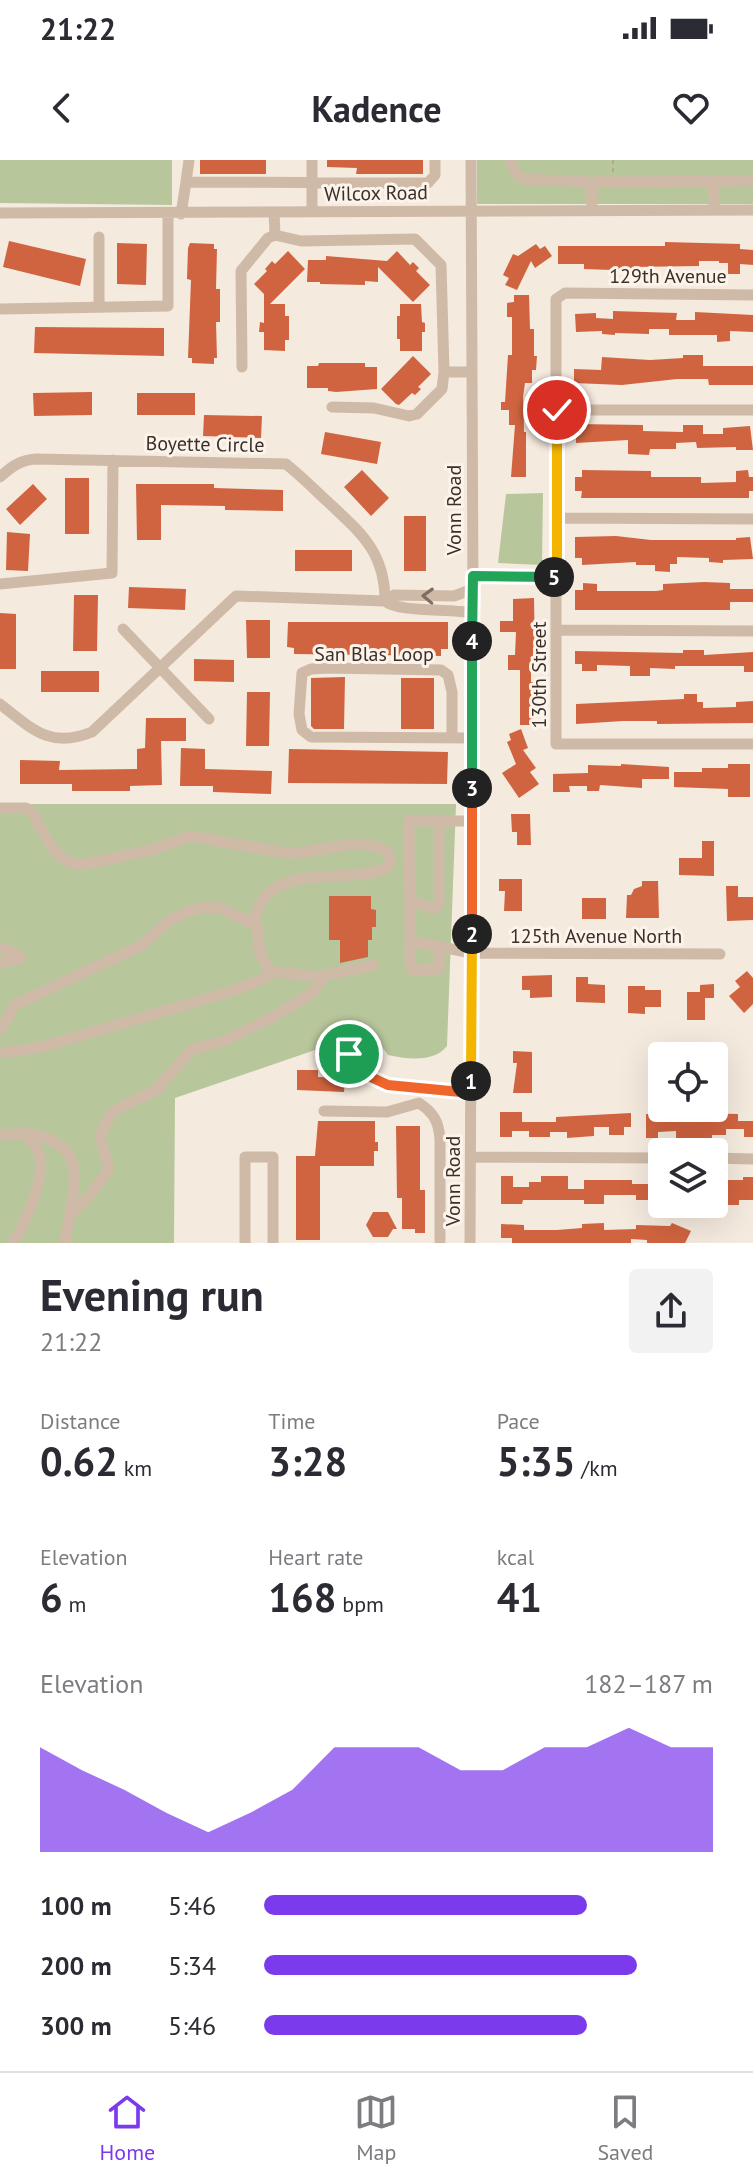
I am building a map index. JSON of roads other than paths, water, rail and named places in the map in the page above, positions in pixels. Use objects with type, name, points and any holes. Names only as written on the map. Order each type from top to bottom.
[{"type":"street","points":[[181,214],[189,160]]},
{"type":"street","points":[[312,160],[312,211]]},
{"type":"street","points":[[186,182],[428,183],[435,175],[435,160]]},
{"type":"street","name":"Vonn Road","points":[[470,1243],[471,160]]},
{"type":"street","points":[[510,160],[523,179],[591,182],[753,181]]},
{"type":"street","points":[[591,182],[592,209]]},
{"type":"street","points":[[714,182],[714,210]]},
{"type":"street","name":"Wilcox Road","points":[[0,213],[753,210]]},
{"type":"street","points":[[274,212],[275,235]]},
{"type":"street","points":[[0,309],[168,306],[168,214]]},
{"type":"street","points":[[242,367],[241,271],[268,238],[275,235],[301,241],[415,239],[441,265],[442,389],[417,414],[409,416],[374,408],[332,407]]},
{"type":"street","points":[[99,237],[99,307]]},
{"type":"street","name":"130th Street","points":[[583,294],[565,293],[556,299],[556,744],[753,744]]},
{"type":"street","name":"129th Avenue","points":[[583,294],[753,295]]},
{"type":"street","points":[[444,372],[472,372]]},
{"type":"street","points":[[557,410],[753,410]]},
{"type":"street","name":"Boyette Circle","points":[[1,474],[27,460],[286,464],[370,544],[380,562],[385,582],[385,601]]},
{"type":"street","points":[[0,584],[112,573],[113,460]]},
{"type":"street","points":[[557,518],[753,519]]},
{"type":"street","points":[[385,601],[394,595],[454,596],[473,583],[557,577]]},
{"type":"street","points":[[0,704],[39,734],[58,739],[76,739],[92,732],[236,596],[385,601],[396,607],[472,613]]},
{"type":"street","points":[[123,629],[209,719]]},
{"type":"street","points":[[557,630],[753,631]]},
{"type":"street","name":"San Blas Loop","points":[[452,737],[452,692],[448,675],[441,670],[311,669],[302,673],[299,714],[302,730],[311,737],[472,738]]},
{"type":"street","points":[[0,808],[26,808],[31,811],[52,849],[71,864],[80,865],[151,850],[190,836],[286,853],[302,854],[359,845],[380,847],[387,851],[390,858],[388,867],[377,873],[323,876],[281,885],[263,900],[252,922]]},
{"type":"street","points":[[440,947],[439,969],[413,970],[410,962],[409,821],[472,821]]},
{"type":"street","points":[[410,901],[435,909],[439,903],[439,821]]},
{"type":"street","points":[[0,1030],[15,1005],[142,945],[167,922],[188,911],[208,907],[221,908],[257,926],[260,954],[270,971],[325,976],[373,965]]},
{"type":"street","name":"125th Avenue North","points":[[410,941],[472,953],[720,954]]},
{"type":"street","points":[[0,948],[21,958],[0,963]]},
{"type":"street","points":[[0,1053],[42,1047],[229,992],[264,979],[270,971]]},
{"type":"street","points":[[72,1213],[109,1169],[100,1136],[112,1112],[156,1090],[192,1049],[224,1041],[273,1017],[312,993],[325,976]]},
{"type":"street","points":[[349,1054],[364,1074],[388,1085],[471,1093]]},
{"type":"street","points":[[324,1111],[387,1112],[419,1103],[430,1111],[439,1124],[440,1132],[440,1243]]},
{"type":"street","points":[[13,1243],[31,1209],[40,1172],[40,1155],[24,1133]]},
{"type":"street","points":[[0,1135],[24,1133],[52,1140],[71,1155],[74,1179],[72,1213],[65,1243]]},
{"type":"street","points":[[252,1243],[245,1243],[245,1157],[273,1157],[273,1243]]},
{"type":"street","points":[[471,1157],[648,1158]]},
{"type":"street","points":[[728,1158],[753,1159]]}]
